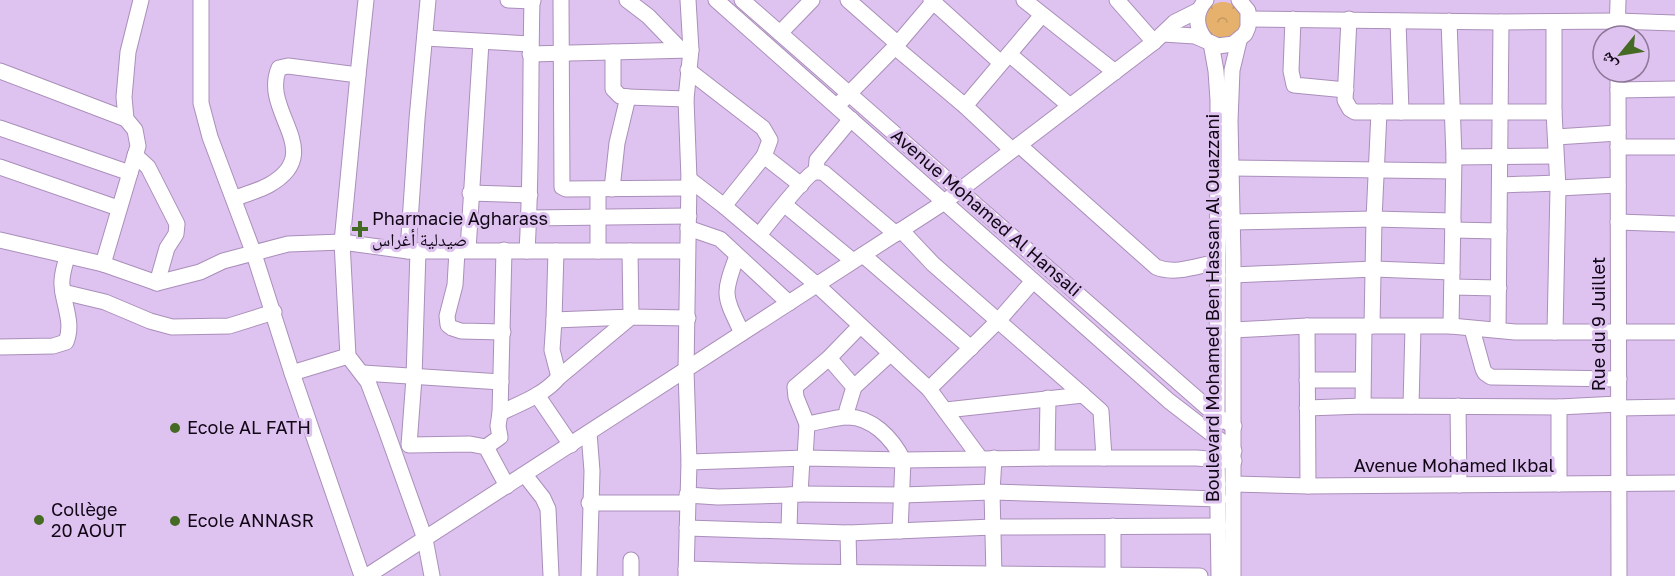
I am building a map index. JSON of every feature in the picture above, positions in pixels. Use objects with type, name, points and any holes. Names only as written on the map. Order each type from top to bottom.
[{"type":"street","points":[[126,119],[125,74],[141,0]]},
{"type":"street","points":[[195,0],[201,0],[201,103],[210,137],[254,254],[292,373],[365,576],[525,475],[943,203],[1158,38],[1182,17],[1203,5]]},
{"type":"street","points":[[366,0],[342,242],[348,356],[363,374],[398,462],[435,574]]},
{"type":"street","points":[[398,462],[409,445],[414,378],[413,251],[417,119],[428,0]]},
{"type":"street","points":[[508,0],[532,1],[530,195],[527,251]]},
{"type":"street","points":[[561,0],[562,187],[605,190],[689,183],[724,206],[817,285],[929,389],[987,458],[992,492],[994,575]]},
{"type":"street","points":[[627,0],[685,49]]},
{"type":"street","points":[[688,0],[685,49],[688,70],[686,99],[689,183],[686,370],[689,462],[686,572],[1200,576]]},
{"type":"street","name":"Avenue Mohamed Al Hansali","points":[[716,0],[943,203],[1234,456]]},
{"type":"street","points":[[780,33],[812,0]]},
{"type":"street","points":[[848,0],[965,106],[1156,267],[1165,271],[1217,262]]},
{"type":"street","points":[[1024,0],[1114,72]]},
{"type":"street","points":[[1239,0],[1248,11],[1249,19],[1554,22],[1591,26]]},
{"type":"street","points":[[1617,0],[1617,24]]},
{"type":"street","points":[[837,107],[896,45],[933,1],[1070,106]]},
{"type":"street","points":[[1119,1],[1158,38]]},
{"type":"street","name":"Avenue Mohamed Al Hansali","points":[[749,2],[848,94],[1218,417],[1233,426]]},
{"type":"street","name":"Boulevard Mohamed Ben Hassan Al Ouazzani","points":[[1203,5],[1198,26],[1208,41],[1215,64],[1218,100],[1219,576]]},
{"type":"street","points":[[965,106],[1042,15]]},
{"type":"street","name":"Boulevard Mohamed Ben Hassan Al Ouazzani","points":[[1233,576],[1232,70],[1239,41],[1245,34],[1249,19]]},
{"type":"street","points":[[1293,19],[1294,85],[1346,90]]},
{"type":"street","points":[[1349,19],[1346,104],[1350,109],[1358,112],[1554,112]]},
{"type":"street","points":[[1398,21],[1401,112]]},
{"type":"street","points":[[1449,21],[1453,164],[1451,326]]},
{"type":"street","points":[[1498,329],[1501,22]]},
{"type":"street","points":[[1554,22],[1555,156],[1558,185],[1555,333]]},
{"type":"street","points":[[1651,25],[1675,23]]},
{"type":"street","points":[[1158,38],[1184,34],[1226,46],[1239,41]]},
{"type":"street","points":[[426,38],[481,42],[561,54],[685,49]]},
{"type":"street","points":[[481,42],[470,193],[463,250],[447,316],[448,325],[461,331],[503,333]]},
{"type":"street","points":[[613,52],[613,89],[620,96],[686,99]]},
{"type":"street","points":[[234,199],[268,186],[285,174],[293,162],[294,149],[291,134],[278,108],[275,95],[276,76],[279,69],[288,66],[358,75]]},
{"type":"street","points":[[688,70],[763,128],[770,140],[764,156],[724,206]]},
{"type":"street","points":[[0,71],[126,119],[135,130],[138,139],[135,156],[103,264]]},
{"type":"street","name":"Rue du 9 Juillet","points":[[1618,84],[1618,576]]},
{"type":"street","points":[[1618,90],[1675,90]]},
{"type":"street","points":[[598,251],[598,218],[628,97]]},
{"type":"street","points":[[1363,406],[1362,380],[1374,269],[1378,112]]},
{"type":"street","points":[[759,235],[801,185],[816,172],[817,160],[851,119]]},
{"type":"street","points":[[0,128],[130,173]]},
{"type":"street","points":[[1556,136],[1675,147]]},
{"type":"street","points":[[135,156],[148,167],[177,224],[176,234],[167,248],[157,283]]},
{"type":"street","points":[[764,156],[801,185]]},
{"type":"street","points":[[1231,168],[1376,170],[1453,164],[1499,156],[1555,156]]},
{"type":"street","points":[[0,167],[118,208]]},
{"type":"street","points":[[816,172],[824,173],[898,232],[1101,411],[1104,458]]},
{"type":"street","points":[[1500,186],[1618,185]]},
{"type":"street","points":[[470,193],[530,195]]},
{"type":"street","points":[[785,205],[858,258],[971,348]]},
{"type":"street","points":[[529,218],[688,222],[720,239],[789,303]]},
{"type":"street","points":[[1232,222],[1374,219],[1499,231]]},
{"type":"street","points":[[1618,222],[1675,224]]},
{"type":"street","points":[[0,240],[103,264],[157,283],[200,272],[223,261],[288,244],[342,242],[413,251],[687,251]]},
{"type":"street","points":[[409,445],[440,443],[486,447],[500,437],[498,426],[503,333],[504,250]]},
{"type":"street","points":[[556,251],[552,350],[559,377]]},
{"type":"street","points":[[630,251],[631,317]]},
{"type":"street","points":[[0,347],[53,346],[66,342],[68,314],[62,277],[67,256]]},
{"type":"street","points":[[737,256],[726,296],[742,333]]},
{"type":"street","points":[[1233,274],[1374,269],[1452,279],[1499,288]]},
{"type":"street","points":[[929,389],[999,320],[1033,280]]},
{"type":"street","points":[[63,292],[95,298],[150,321],[172,327],[229,326],[274,312]]},
{"type":"street","points":[[554,320],[631,317],[688,318]]},
{"type":"street","points":[[500,413],[537,395],[631,317]]},
{"type":"street","points":[[789,530],[807,424],[796,397],[795,387],[830,358],[860,326]]},
{"type":"street","points":[[1233,330],[1307,326],[1451,326],[1515,332],[1675,332]]},
{"type":"street","points":[[1307,326],[1308,486]]},
{"type":"street","points":[[1412,406],[1413,327]]},
{"type":"street","points":[[1472,329],[1483,369],[1488,375],[1619,379]]},
{"type":"street","points":[[847,417],[854,387],[891,354]]},
{"type":"street","points":[[292,373],[348,356]]},
{"type":"street","points":[[830,358],[854,387]]},
{"type":"street","points":[[363,374],[501,382]]},
{"type":"street","points":[[1307,380],[1362,380]]},
{"type":"street","points":[[537,395],[570,445]]},
{"type":"street","points":[[946,410],[1083,395]]},
{"type":"street","points":[[1047,458],[1048,398]]},
{"type":"street","points":[[1307,408],[1363,406],[1675,407]]},
{"type":"street","points":[[1458,406],[1459,485]]},
{"type":"street","points":[[1559,406],[1559,484]]},
{"type":"street","points":[[807,424],[847,417],[866,421],[879,430],[898,450],[903,460],[900,531]]},
{"type":"street","points":[[589,433],[592,471],[589,503],[589,576]]},
{"type":"street","points":[[486,447],[507,486]]},
{"type":"street","points":[[689,462],[803,458],[1217,459],[1234,456]]},
{"type":"street","points":[[525,475],[543,498],[548,509],[551,576]]},
{"type":"street","name":"Avenue Mohamed Ikbal","points":[[1233,484],[1308,486],[1675,483]]},
{"type":"street","points":[[589,503],[795,494],[902,495],[992,492],[1219,499]]},
{"type":"street","points":[[1113,525],[1113,575]]},
{"type":"street","points":[[687,528],[848,533],[993,527],[1219,526]]},
{"type":"street","points":[[848,533],[849,574]]},
{"type":"green space","points":[[1223,2],[1237,7],[1242,21],[1237,35],[1223,40],[1209,35],[1204,21],[1209,7]]},
{"type":"place","name":"Pharmacie Agharass صيدلية أغراس","points":[[360,229]]},
{"type":"place","name":"Ecole AL FATH","points":[[175,428]]},
{"type":"place","name":"Collège 20 AOUT","points":[[39,520]]},
{"type":"place","name":"Ecole ANNASR","points":[[175,521]]}]
